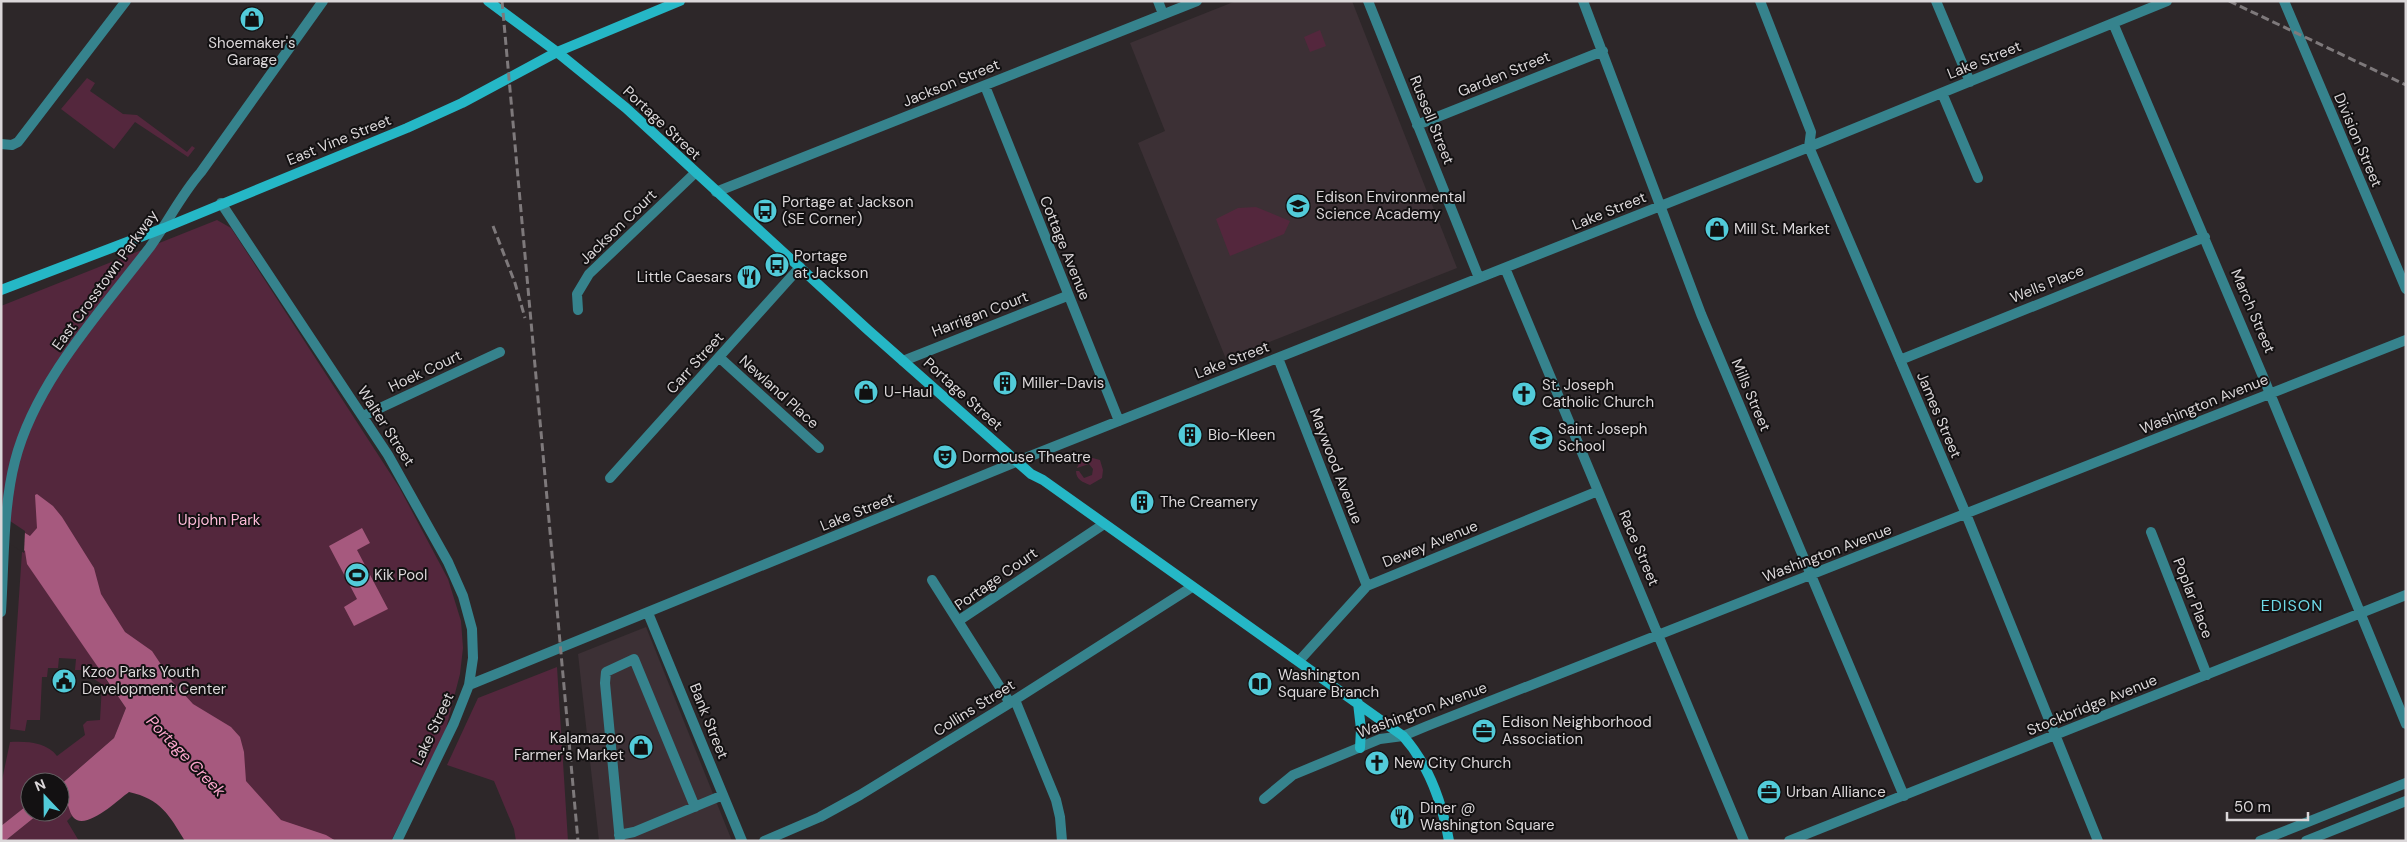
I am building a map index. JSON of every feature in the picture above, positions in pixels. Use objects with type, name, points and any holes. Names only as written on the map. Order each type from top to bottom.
[{"type":"main road","name":"Portage Street","points":[[488,1],[558,52],[626,108],[695,173],[1017,462],[1403,736],[1416,750],[1429,774],[1445,817],[1449,841]]},
{"type":"main road","name":"East Vine Street","points":[[1,290],[164,228],[462,104],[558,52],[680,1]]},
{"type":"main road","points":[[1358,703],[1361,729],[1360,748]]},
{"type":"street","points":[[1,144],[15,144],[22,138],[126,1]]},
{"type":"street","name":"East Crosstown Parkway","points":[[1,612],[7,519],[14,462],[42,396],[81,338],[164,228],[184,192],[201,172],[323,1]]},
{"type":"street","points":[[1158,1],[1163,14]]},
{"type":"street","name":"Jackson Street","points":[[716,192],[1197,1]]},
{"type":"street","name":"Russell Street","points":[[1368,1],[1479,278]]},
{"type":"street","name":"Mills Street","points":[[1583,1],[1700,314],[1904,796]]},
{"type":"street","name":"James Street","points":[[1760,1],[1811,132],[1809,147],[1966,514],[2098,841]]},
{"type":"street","points":[[1936,1],[1970,82]]},
{"type":"street","name":"Lake Street","points":[[397,841],[454,724],[468,685],[1118,421],[1809,147],[2168,1]]},
{"type":"street","name":"Division Street","points":[[2284,1],[2406,289]]},
{"type":"street","name":"March Street","points":[[2113,23],[2205,237],[2406,724]]},
{"type":"street","name":"Garden Street","points":[[1417,125],[1603,51]]},
{"type":"street","name":"Cottage Avenue","points":[[985,86],[1118,421]]},
{"type":"street","points":[[1942,93],[1978,178]]},
{"type":"street","name":"Jackson Court","points":[[578,310],[577,294],[590,274],[695,173]]},
{"type":"street","name":"Walter Street","points":[[221,203],[363,416],[416,502],[463,596],[472,629],[473,658],[468,685]]},
{"type":"street","name":"Wells Place","points":[[1900,360],[2205,237]]},
{"type":"street","name":"Carr Street","points":[[610,478],[800,267]]},
{"type":"street","name":"Race Street","points":[[1505,268],[1744,841]]},
{"type":"street","name":"Harrigan Court","points":[[903,361],[1067,296]]},
{"type":"street","name":"Washington Avenue","points":[[1264,799],[1293,775],[1380,739],[1403,736],[2406,340]]},
{"type":"street","name":"Hoek Court","points":[[363,416],[500,352]]},
{"type":"street","name":"Newland Place","points":[[720,358],[819,448]]},
{"type":"street","name":"Maywood Avenue","points":[[1278,358],[1367,586]]},
{"type":"street","name":"Dewey Avenue","points":[[1299,661],[1367,586],[1598,491]]},
{"type":"street","name":"Portage Court","points":[[1062,841],[1056,800],[1013,701],[958,621],[1104,524]]},
{"type":"street","name":"Poplar Place","points":[[2150,532],[2207,675]]},
{"type":"street","points":[[932,580],[958,621]]},
{"type":"street","name":"Collins Street","points":[[764,841],[840,807],[1013,701],[1192,587]]},
{"type":"street","name":"Stockbridge Avenue","points":[[1789,841],[2406,595]]},
{"type":"street","name":"Bank Street","points":[[648,613],[742,841]]},
{"type":"street","points":[[695,807],[634,659],[606,672],[619,838],[695,807],[723,795]]},
{"type":"street","points":[[2260,841],[2274,838],[2406,783]]},
{"type":"street","points":[[2306,841],[2406,801]]},
{"type":"shaded area","name":"Edison Environmental Science Academy","points":[[1236,1],[1352,1],[1457,268],[1226,359],[1138,143],[1165,131],[1130,43]]},
{"type":"shaded area","name":"Kalamazoo Farmer's Market","points":[[646,627],[732,841],[599,841],[578,654]]},
{"type":"green space","points":[[1320,30],[1326,46],[1310,52],[1304,37]]},
{"type":"green space","points":[[87,78],[95,83],[90,91],[123,114],[137,115],[187,152],[192,146],[195,148],[188,157],[135,122],[114,149],[61,109]]},
{"type":"green space","points":[[1256,207],[1290,221],[1284,234],[1230,256],[1216,219],[1238,208]]},
{"type":"green space","name":"Upjohn Park","points":[[217,220],[231,228],[399,487],[448,579],[461,621],[463,648],[460,674],[444,736],[391,841],[282,841],[31,537],[1,518],[1,306]]},
{"type":"green space","points":[[1089,457],[1100,460],[1103,470],[1102,478],[1090,485],[1082,482],[1076,474],[1076,471],[1079,471],[1084,478],[1092,475],[1093,469],[1089,464],[1077,468],[1081,459]]},
{"type":"green space","points":[[25,551],[106,680],[126,708],[114,738],[70,776],[70,772],[20,772],[20,811],[1,826],[1,785],[10,742],[29,742],[42,745],[53,751],[57,756],[85,735],[83,725],[87,721],[100,720],[102,684],[84,673],[83,670],[75,670],[76,659],[59,658],[58,668],[48,668],[47,677],[42,677],[40,720],[27,720],[25,731],[10,729],[22,552]]},
{"type":"green space","points":[[557,667],[568,841],[516,841],[514,829],[494,781],[447,765],[478,698]]},
{"type":"green space","points":[[29,822],[68,822],[79,841],[5,841]]},
{"type":"water","name":"Portage Creek","points":[[37,494],[53,506],[62,517],[94,568],[101,594],[125,632],[152,651],[172,681],[193,704],[231,727],[240,737],[244,752],[246,781],[281,820],[326,835],[336,841],[185,841],[163,809],[149,799],[129,792],[93,818],[78,821],[73,817],[70,811],[70,776],[114,738],[126,708],[27,564],[25,551],[1,535],[1,518],[30,536],[37,528],[35,495]]},
{"type":"water","name":"Kik Pool","points":[[362,528],[370,543],[357,550],[388,609],[354,626],[344,607],[357,599],[329,546]]},
{"type":"water","points":[[20,811],[20,822],[29,822],[5,841],[1,841],[1,826]]},
{"type":"pier","points":[[1,515],[25,531],[24,553],[1,538]]},
{"type":"railway","points":[[502,1],[578,841]]},
{"type":"railway","points":[[2229,1],[2406,85]]},
{"type":"railway","points":[[493,226],[515,283],[525,318]]},
{"type":"place","name":"Shoemaker's Garage","points":[[252,19]]},
{"type":"place","name":"Edison Environmental Science Academy","points":[[1298,206]]},
{"type":"place","name":"Portage at Jackson (SE Corner)","points":[[765,211]]},
{"type":"place","name":"Mill St. Market","points":[[1717,229]]},
{"type":"place","name":"Portage at Jackson","points":[[777,265]]},
{"type":"place","name":"Little Caesars","points":[[749,277]]},
{"type":"place","name":"Miller-Davis","points":[[1005,383]]},
{"type":"place","name":"U-Haul","points":[[866,392]]},
{"type":"place","name":"St. Joseph Catholic Church","points":[[1524,394]]},
{"type":"place","name":"Bio-Kleen","points":[[1190,435]]},
{"type":"place","name":"Saint Joseph School","points":[[1541,438]]},
{"type":"place","name":"Dormouse Theatre","points":[[945,457]]},
{"type":"place","name":"The Creamery","points":[[1142,502]]},
{"type":"place","name":"Kik Pool","points":[[357,575]]},
{"type":"place","name":"Kzoo Parks Youth Development Center","points":[[64,681]]},
{"type":"place","name":"Washington Square Branch","points":[[1260,684]]},
{"type":"place","name":"Edison Neighborhood Association","points":[[1484,731]]},
{"type":"place","name":"Kalamazoo Farmer's Market","points":[[641,747]]},
{"type":"place","name":"New City Church","points":[[1377,763]]},
{"type":"place","name":"Urban Alliance","points":[[1769,792]]},
{"type":"place","name":"Diner @ Washington Square","points":[[1402,817]]},
{"type":"district","name":"EDISON","points":[[2292,605]]}]
